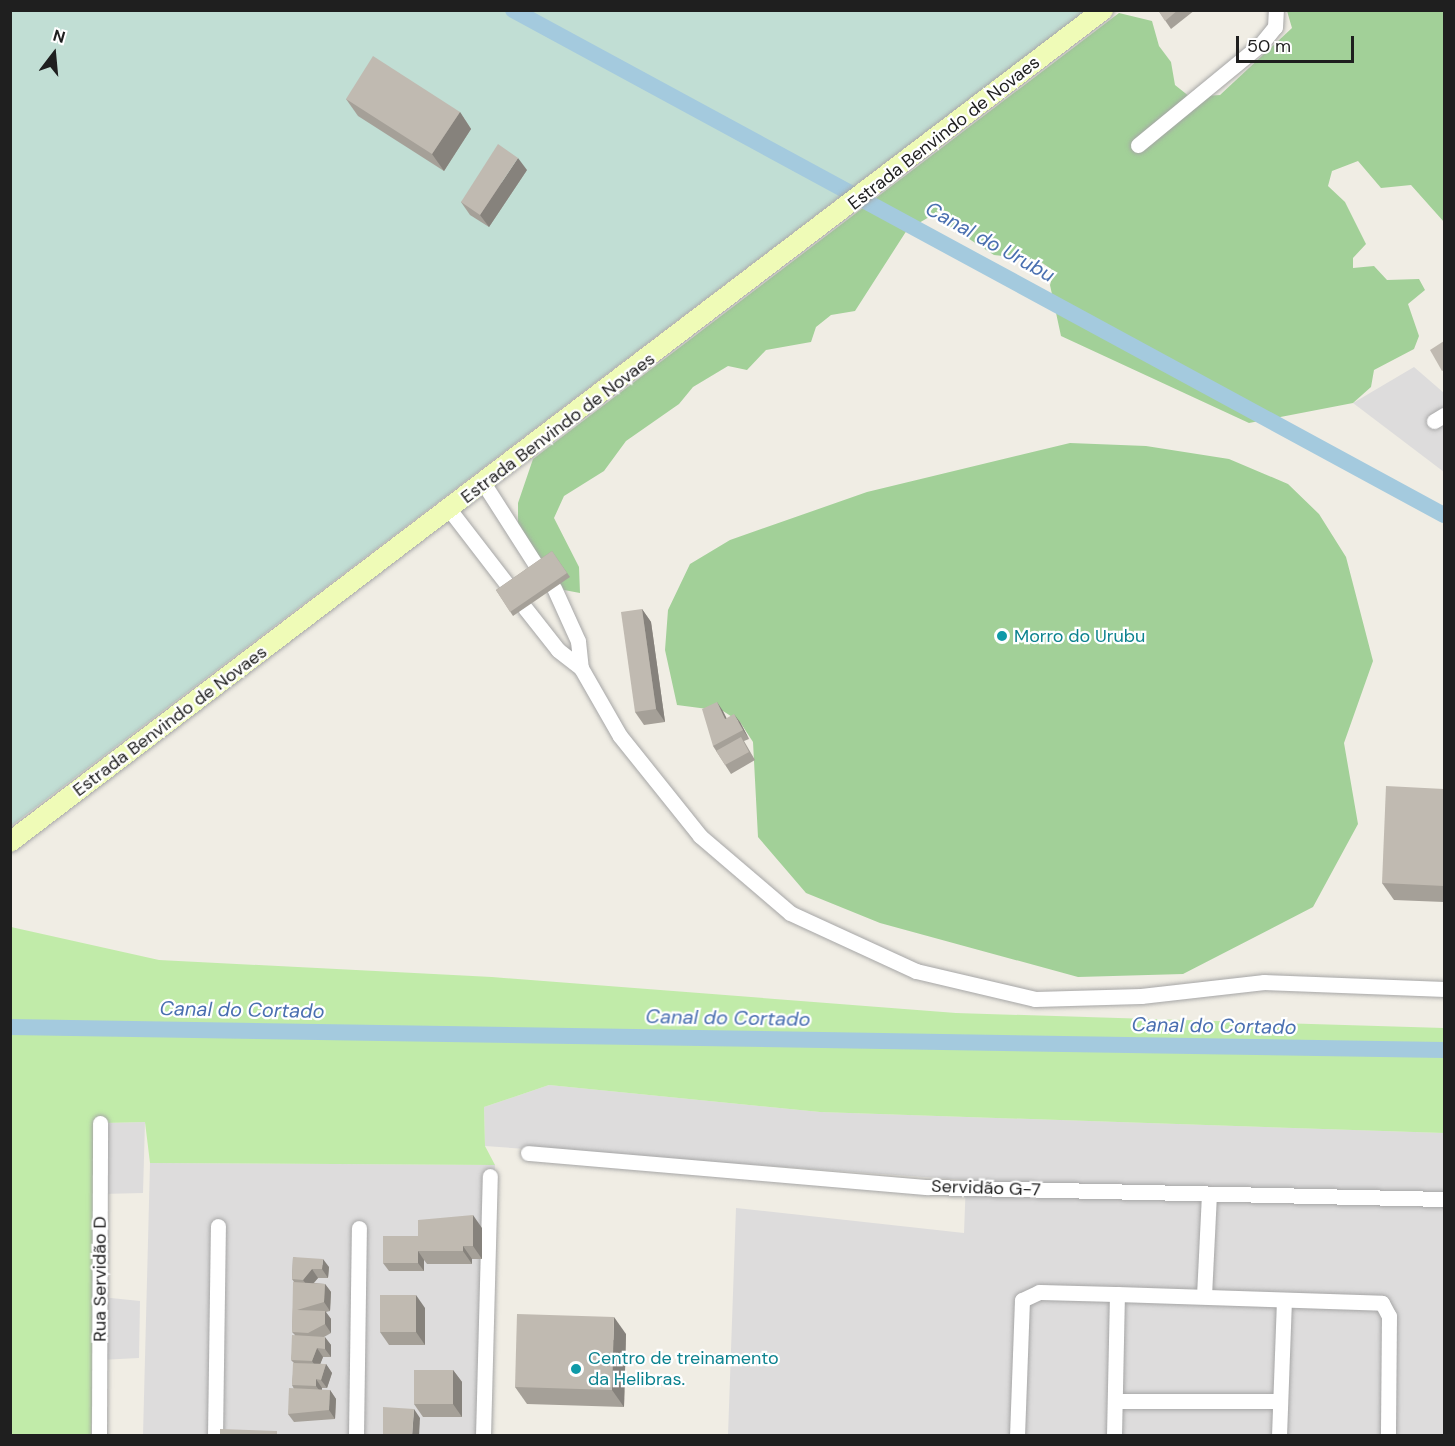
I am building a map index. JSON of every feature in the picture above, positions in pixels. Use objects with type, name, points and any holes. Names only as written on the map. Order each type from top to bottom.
[{"type":"street","name":"Estrada Benvindo de Novaes","points":[[10,842],[835,218],[906,160],[1103,10]]},
{"type":"street","points":[[1138,145],[1261,44],[1275,27],[1276,10]]},
{"type":"street","points":[[484,484],[537,567]]},
{"type":"street","points":[[450,509],[509,587]]},
{"type":"street","points":[[554,588],[578,641],[581,668]]},
{"type":"street","points":[[525,608],[558,650],[581,668],[620,736],[699,836],[790,913],[916,972],[1035,999],[1141,996],[1264,982],[1444,989]]},
{"type":"street","name":"Rua Servidão D","points":[[99,1436],[100,1123]]},
{"type":"street","name":"Servidão G-7","points":[[528,1153],[817,1181],[1209,1195],[1444,1199]]},
{"type":"street","points":[[483,1436],[490,1176]]},
{"type":"street","points":[[1204,1296],[1209,1195]]},
{"type":"street","points":[[215,1436],[218,1226]]},
{"type":"street","points":[[356,1436],[359,1228]]},
{"type":"street","points":[[1017,1436],[1022,1300],[1039,1292],[1284,1300],[1372,1300],[1388,1308],[1388,1436]]},
{"type":"street","points":[[1114,1436],[1117,1294]]},
{"type":"street","points":[[1279,1436],[1284,1300]]},
{"type":"street","points":[[1115,1401],[1279,1401]]},
{"type":"shaded area","points":[[11,11],[1085,11],[11,826]]},
{"type":"shaded area","points":[[1414,367],[1444,393],[1444,472],[1353,403]]},
{"type":"shaded area","points":[[549,1085],[820,1112],[1444,1133],[1444,1435],[728,1435],[736,1208],[964,1233],[966,1180],[485,1146],[484,1107]]},
{"type":"shaded area","points":[[145,1122],[143,1193],[102,1194],[103,1123]]},
{"type":"shaded area","points":[[150,1163],[495,1165],[491,1435],[143,1436]]},
{"type":"shaded area","points":[[101,1297],[140,1301],[139,1358],[100,1360]]},
{"type":"green space","points":[[1287,11],[1444,11],[1444,222],[1411,185],[1381,188],[1358,161],[1332,171],[1328,186],[1345,202],[1366,244],[1353,258],[1353,268],[1374,266],[1387,280],[1419,279],[1425,290],[1408,304],[1419,336],[1414,349],[1374,370],[1371,387],[1353,403],[1249,423],[1061,336],[1050,285],[1054,271],[1038,260],[994,255],[946,224],[941,210],[907,230],[855,311],[831,315],[816,327],[811,342],[766,350],[747,370],[728,366],[693,387],[679,404],[626,441],[604,471],[564,496],[554,518],[579,567],[580,593],[564,590],[518,527],[518,503],[533,459],[1119,13],[1152,21],[1159,46],[1171,62],[1175,85],[1190,97],[1220,95],[1292,28]]},
{"type":"green space","points":[[1070,443],[1146,446],[1229,459],[1288,484],[1319,514],[1346,557],[1373,661],[1344,743],[1358,824],[1313,907],[1183,974],[1078,977],[880,923],[806,893],[758,837],[753,742],[740,722],[723,711],[677,705],[665,650],[668,610],[690,564],[730,540],[867,492]]},
{"type":"green space","points":[[11,927],[159,960],[492,977],[956,1013],[1444,1028],[1444,1133],[820,1112],[549,1085],[484,1107],[485,1146],[495,1165],[150,1163],[145,1122],[104,1123],[91,1435],[11,1436]]},
{"type":"building","points":[[1158,10],[1178,10],[1165,21]]},
{"type":"building","points":[[373,56],[460,112],[432,154],[346,99]]},
{"type":"building","points":[[498,144],[518,158],[480,215],[461,202]]},
{"type":"building","points":[[1444,341],[1444,370],[1442,371],[1430,350]]},
{"type":"building","points":[[552,551],[567,573],[510,612],[496,590]]},
{"type":"building","points":[[642,609],[656,709],[635,712],[621,612]]},
{"type":"building","points":[[717,702],[725,719],[734,714],[743,730],[713,746],[702,709]]},
{"type":"building","points":[[741,737],[749,752],[725,765],[716,751]]},
{"type":"building","points":[[1386,786],[1444,789],[1444,886],[1382,883]]},
{"type":"building","points":[[473,1215],[473,1246],[463,1246],[463,1251],[418,1251],[418,1220]]},
{"type":"building","points":[[383,1236],[418,1236],[418,1263],[383,1263]]},
{"type":"building","points":[[293,1257],[323,1259],[322,1269],[312,1269],[303,1280],[292,1279]]},
{"type":"building","points":[[293,1282],[325,1284],[324,1302],[297,1310],[325,1311],[325,1324],[308,1333],[292,1332]]},
{"type":"building","points":[[380,1295],[416,1295],[416,1332],[380,1332]]},
{"type":"building","name":"Centro de treinamento da Helibras.","points":[[517,1314],[614,1317],[612,1390],[515,1387]]},
{"type":"building","points":[[292,1335],[325,1337],[325,1349],[317,1348],[312,1361],[291,1360]]},
{"type":"building","points":[[293,1363],[326,1364],[321,1380],[316,1379],[316,1386],[292,1385]]},
{"type":"building","points":[[414,1370],[453,1370],[453,1404],[414,1404]]},
{"type":"building","points":[[289,1388],[330,1390],[329,1410],[288,1414]]},
{"type":"building","points":[[383,1407],[414,1409],[412,1436],[383,1436]]},
{"type":"building","points":[[220,1429],[277,1431],[277,1436],[220,1436]]},
{"type":"waterway","name":"Canal do Urubu","points":[[513,10],[1444,515]]},
{"type":"waterway","name":"Canal do Cortado","points":[[10,1027],[1444,1050]]},
{"type":"place","name":"Morro do Urubu","points":[[1002,636]]},
{"type":"place","name":"Centro de treinamento da Helibras.","points":[[576,1369]]}]
